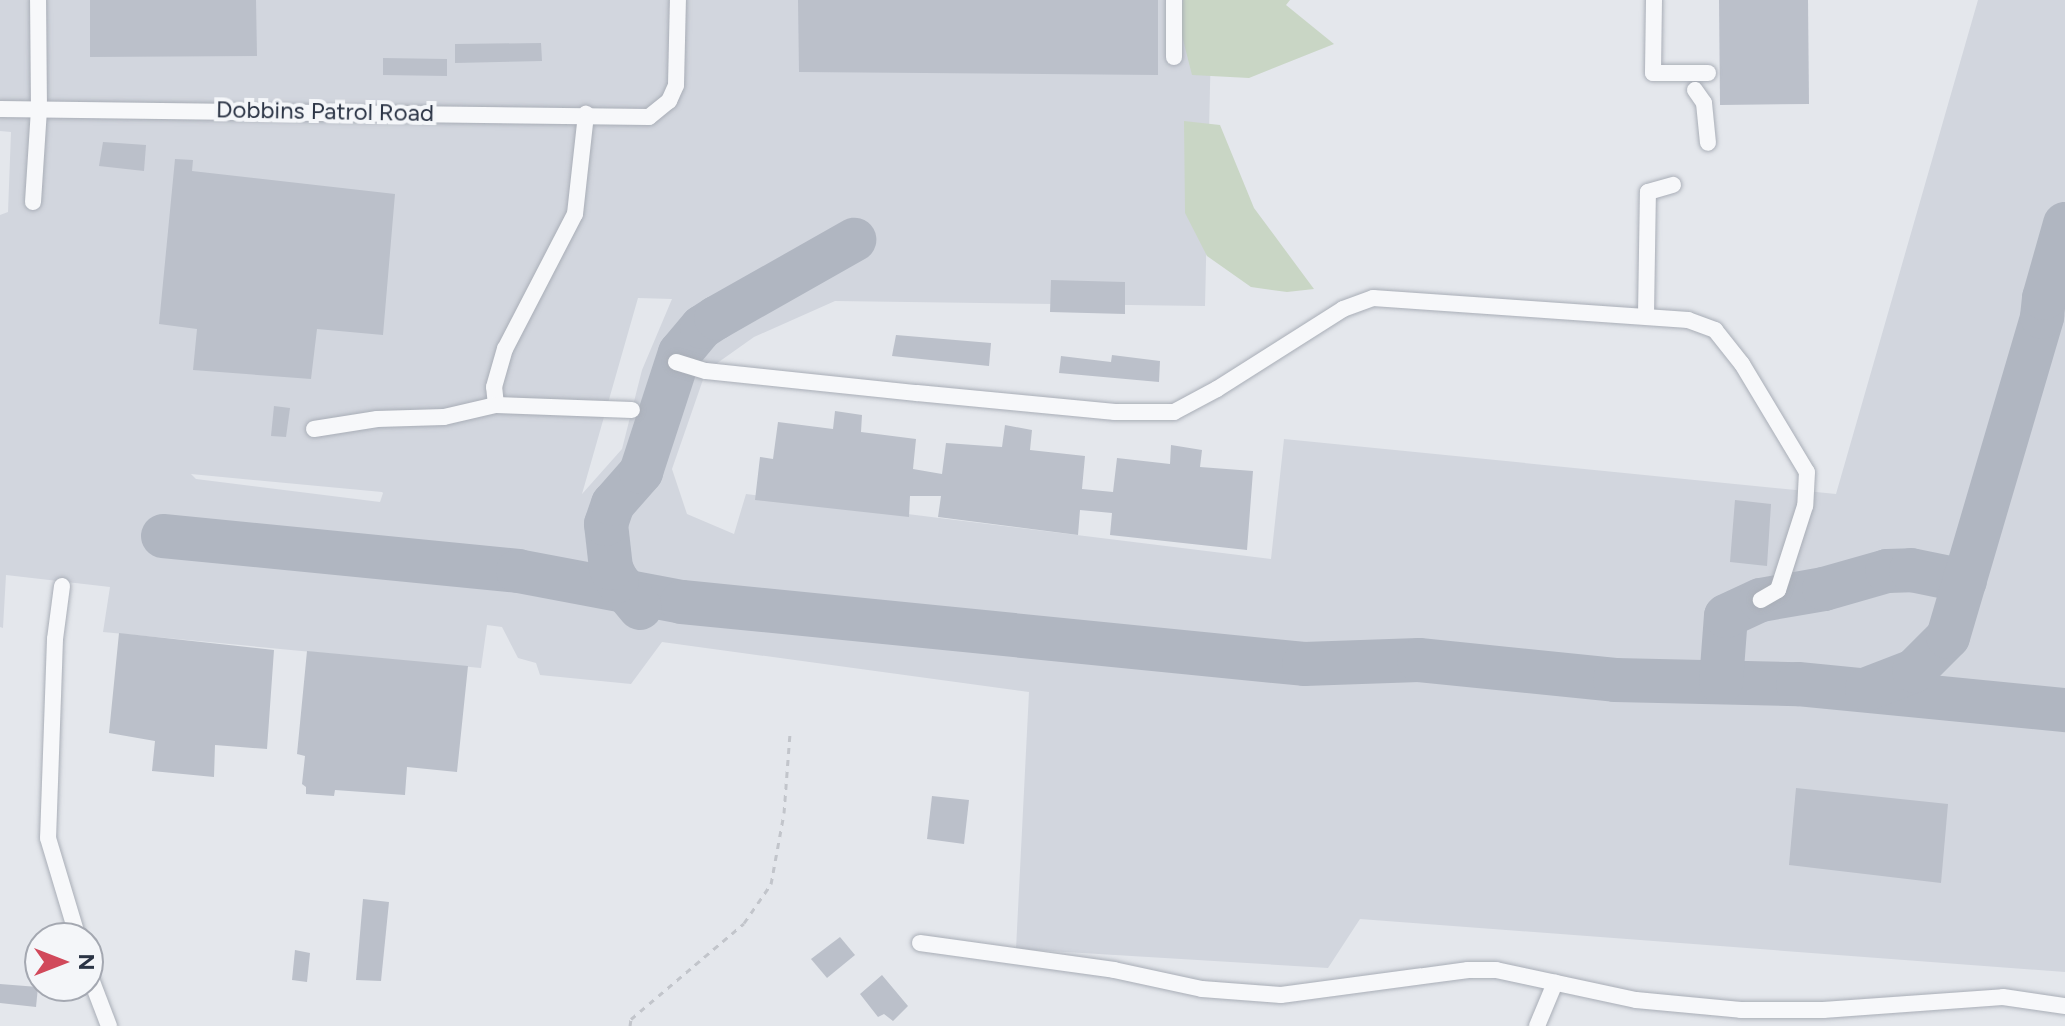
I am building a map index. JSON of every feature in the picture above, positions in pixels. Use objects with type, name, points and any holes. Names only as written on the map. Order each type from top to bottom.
[{"type":"street","points":[[33,202],[39,109],[38,0]]},
{"type":"street","name":"Dobbins Patrol Road","points":[[0,109],[649,117],[669,101],[676,85],[678,0]]},
{"type":"street","points":[[1174,0],[1174,57]]},
{"type":"street","points":[[1654,0],[1653,73],[1708,73]]},
{"type":"street","points":[[1695,90],[1704,103],[1708,143]]},
{"type":"street","points":[[496,405],[494,387],[505,349],[575,214],[586,114]]},
{"type":"street","points":[[1646,315],[1648,192],[1673,185]]},
{"type":"street","points":[[676,362],[706,371],[917,393],[1115,412],[1174,412],[1217,389],[1343,309],[1373,298],[1688,320],[1715,330],[1742,364],[1807,472],[1805,506],[1778,590],[1761,600]]},
{"type":"street","points":[[314,429],[377,419],[444,417],[496,405],[632,410]]},
{"type":"street","points":[[62,586],[55,639],[48,838],[73,922]]},
{"type":"street","points":[[920,943],[1114,970],[1202,989],[1281,995],[1468,970],[1496,970],[1649,1002],[1741,1010],[1823,1010],[2003,997],[2065,1006]]},
{"type":"street","points":[[1537,1026],[1555,983]]},
{"type":"street","points":[[100,1002],[109,1026]]},
{"type":"path","points":[[630,1026],[631,1019],[642,1009],[744,923],[771,884],[784,813],[790,733]]},
{"type":"shaded area","points":[[0,0],[1212,0],[1205,306],[835,301],[754,337],[706,371],[672,469],[687,514],[734,534],[746,494],[1271,559],[1284,439],[1836,494],[1978,0],[2065,0],[2065,972],[1360,919],[1328,968],[1016,949],[1029,692],[662,642],[631,684],[540,675],[536,663],[518,658],[502,627],[487,625],[481,668],[103,632],[110,587],[6,575],[3,628],[0,627],[0,215],[8,212],[11,132],[0,131]],"holes":[[[638,298],[672,299],[642,370],[622,449],[582,494]],[[191,474],[382,492],[383,493],[380,502],[196,479]]]},
{"type":"green space","points":[[1183,0],[1290,0],[1286,5],[1334,44],[1249,78],[1192,75],[1179,24]]},
{"type":"green space","points":[[1184,121],[1220,125],[1254,208],[1314,289],[1287,292],[1251,287],[1207,256],[1185,213]]},
{"type":"building","points":[[90,0],[256,0],[257,56],[90,57]]},
{"type":"building","points":[[798,0],[1158,0],[1158,75],[799,72]]},
{"type":"building","points":[[1719,0],[1808,0],[1809,104],[1720,105]]},
{"type":"building","points":[[541,43],[542,61],[455,63],[455,44]]},
{"type":"building","points":[[383,58],[447,59],[447,76],[383,75]]},
{"type":"building","points":[[103,142],[146,145],[144,171],[99,166]]},
{"type":"building","points":[[175,159],[193,160],[192,171],[395,194],[383,335],[317,329],[311,379],[193,370],[197,329],[159,324]]},
{"type":"building","points":[[1051,280],[1125,282],[1125,314],[1050,312]]},
{"type":"building","points":[[896,335],[991,343],[989,366],[892,356]]},
{"type":"building","points":[[1112,355],[1160,361],[1159,382],[1059,373],[1061,356],[1111,362]]},
{"type":"building","points":[[274,406],[290,408],[286,437],[271,436]]},
{"type":"building","points":[[835,411],[862,415],[861,432],[916,439],[913,469],[942,474],[946,443],[1002,447],[1005,425],[1032,430],[1030,450],[1085,456],[1082,489],[1113,492],[1117,458],[1170,464],[1171,445],[1202,450],[1200,467],[1253,471],[1247,550],[1110,535],[1112,513],[1080,510],[1078,535],[938,517],[941,496],[910,496],[909,517],[755,500],[760,457],[773,459],[778,422],[833,429]]},
{"type":"building","points":[[1735,500],[1771,504],[1767,566],[1730,562]]},
{"type":"building","points":[[119,633],[274,650],[267,749],[215,745],[214,777],[152,771],[155,741],[109,733]]},
{"type":"building","points":[[307,651],[468,666],[457,772],[407,767],[405,795],[335,790],[334,796],[306,794],[306,787],[302,784],[305,756],[297,754]]},
{"type":"building","points":[[1796,788],[1948,804],[1941,883],[1789,865]]},
{"type":"building","points":[[932,796],[969,800],[964,844],[927,839]]},
{"type":"building","points":[[363,899],[389,902],[381,981],[356,980]]},
{"type":"building","points":[[840,937],[855,955],[827,978],[811,959]]},
{"type":"building","points":[[295,950],[310,953],[307,982],[292,980]]},
{"type":"building","points":[[882,975],[908,1006],[893,1021],[884,1014],[878,1017],[860,994]]},
{"type":"building","points":[[0,984],[24,986],[24,1002],[36,1002],[36,1007],[0,1003]]},
{"type":"taxiway","points":[[1867,689],[1914,671],[1948,637],[2042,317],[2044,298],[2065,224]]},
{"type":"taxiway","points":[[640,608],[617,581],[611,568],[606,524],[613,504],[641,472],[680,353],[702,327],[854,240]]},
{"type":"taxiway","points":[[163,536],[518,571],[682,602],[1304,664],[1419,660],[1615,680],[1798,684],[2065,710]]},
{"type":"taxiway","points":[[1721,682],[1726,616],[1761,600],[1824,589],[1887,571],[1911,570],[1965,581]]}]
